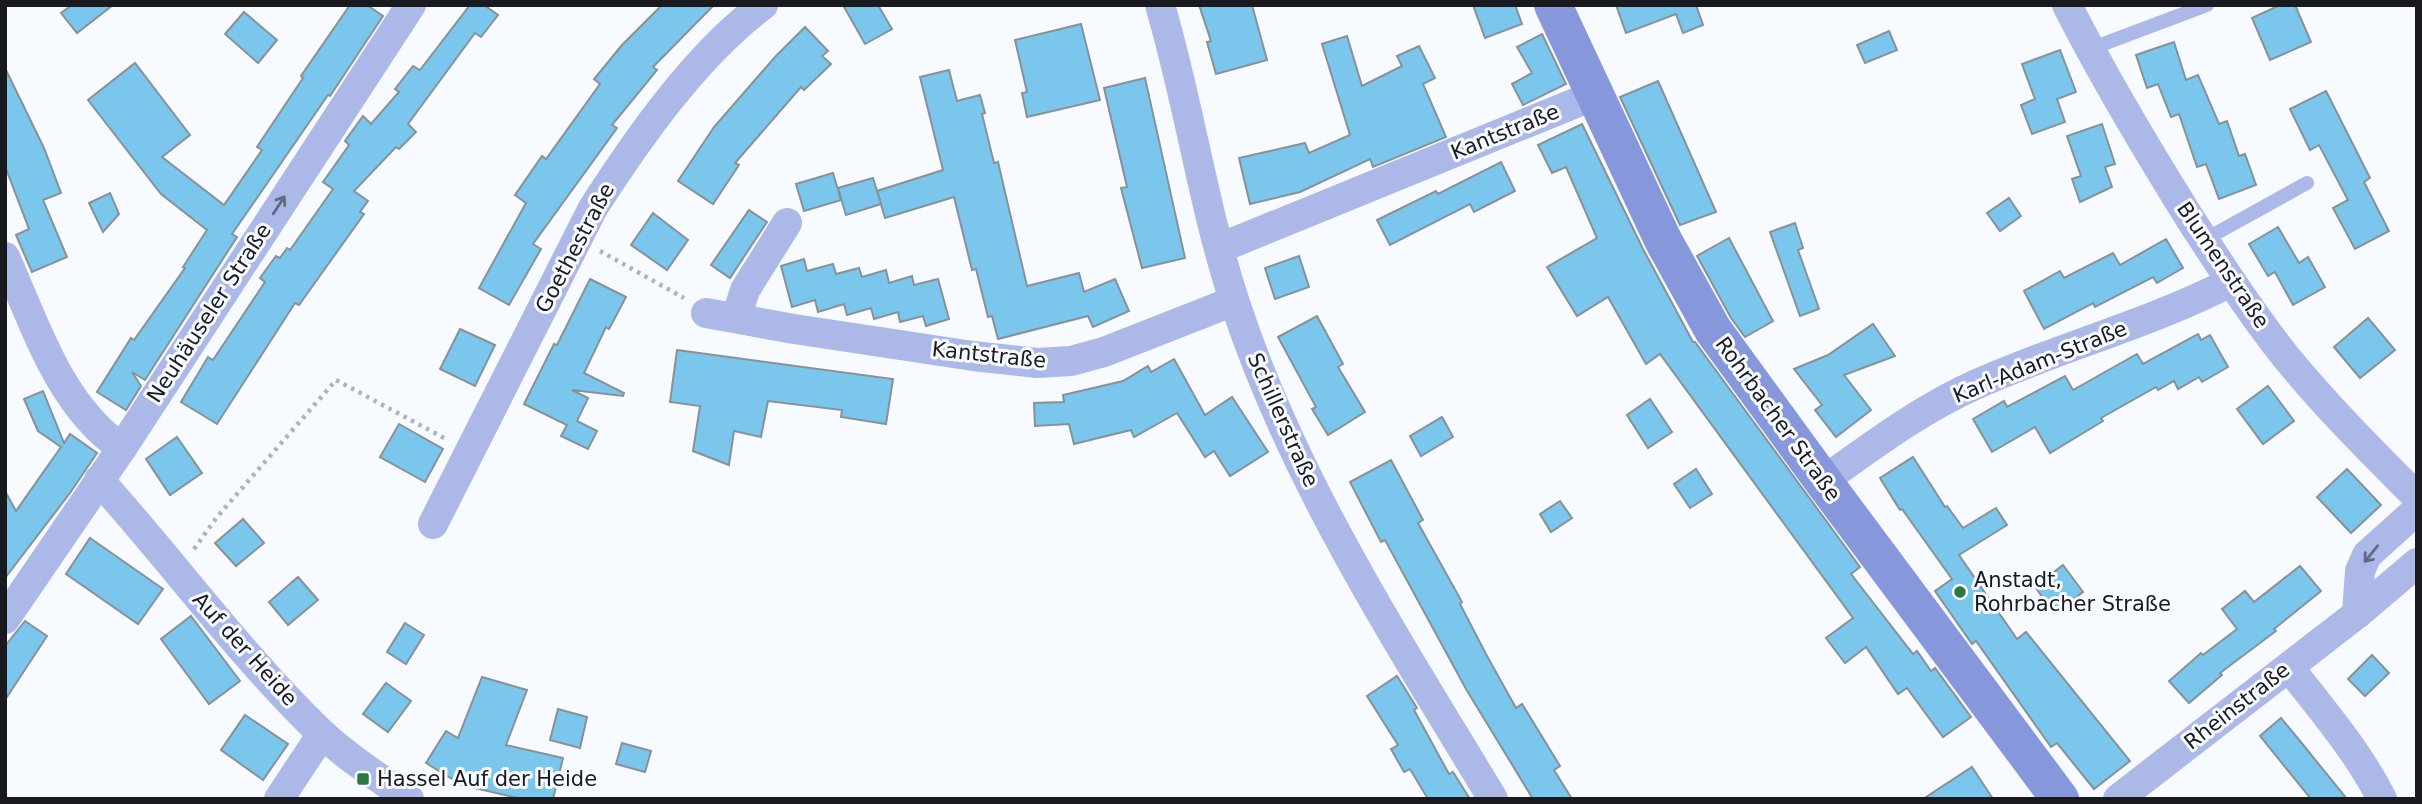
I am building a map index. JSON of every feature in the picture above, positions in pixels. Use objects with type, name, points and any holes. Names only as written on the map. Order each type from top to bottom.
[{"type":"street","name":"Neuhäuseler Straße","points":[[5,619],[122,448],[411,5]]},
{"type":"street","name":"Goethestraße","points":[[433,524],[593,208],[670,99],[716,47],[764,5]]},
{"type":"street","name":"Schillerstraße","points":[[1160,5],[1234,301],[1286,435],[1317,496],[1429,694],[1493,799]]},
{"type":"street","name":"Rohrbacher Straße","points":[[1553,5],[1662,240],[1693,296],[1740,369],[2060,799]]},
{"type":"street","name":"Blumenstraße","points":[[2067,5],[2158,168],[2231,282],[2286,357],[2350,430],[2417,497]]},
{"type":"street","name":"Kantstraße","points":[[1220,248],[1595,95]]},
{"type":"street","points":[[736,318],[745,290],[787,223]]},
{"type":"street","points":[[5,257],[56,371],[74,401],[94,425],[122,448]]},
{"type":"street","name":"Karl-Adam-Straße","points":[[1822,481],[1899,428],[1977,384],[2158,315],[2231,282]]},
{"type":"street","name":"Kantstraße","points":[[706,313],[821,334],[1037,363],[1071,361],[1104,352],[1234,301]]},
{"type":"street","name":"Auf der Heide","points":[[99,480],[247,655],[322,734],[409,799]]},
{"type":"street","points":[[2357,614],[2360,571],[2367,555],[2417,510]]},
{"type":"street","name":"Rheinstraße","points":[[2118,799],[2357,614],[2417,563]]},
{"type":"street","points":[[2289,667],[2343,737],[2382,799]]},
{"type":"street","points":[[279,799],[322,734]]},
{"type":"lane","points":[[2090,49],[2207,5]]},
{"type":"lane","points":[[2204,240],[2307,183]]},
{"type":"path","points":[[578,239],[687,299],[695,311],[706,313]]},
{"type":"path","points":[[177,572],[217,517],[336,380],[469,451]]},
{"type":"building","points":[[72,5],[113,5],[77,33],[61,13]]},
{"type":"building","points":[[350,5],[367,5],[383,16],[232,234],[237,237],[145,380],[132,372],[141,386],[126,410],[97,392],[131,338],[134,340],[185,268],[183,267],[207,230],[161,194],[88,100],[135,63],[190,135],[162,157],[224,205],[262,150],[257,147],[303,78],[301,76]]},
{"type":"building","points":[[470,5],[484,5],[498,15],[481,37],[475,33],[408,124],[416,132],[399,149],[396,147],[354,191],[368,201],[360,212],[364,214],[299,305],[295,303],[217,424],[181,402],[208,357],[213,360],[265,282],[260,278],[276,256],[280,258],[287,248],[290,250],[333,189],[323,182],[349,145],[345,141],[363,116],[371,124],[399,92],[395,89],[413,66],[420,70]]},
{"type":"building","points":[[662,5],[714,5],[653,67],[657,70],[612,125],[617,128],[533,244],[541,249],[509,305],[479,288],[526,203],[515,195],[542,156],[546,159],[600,84],[594,79],[622,45]]},
{"type":"building","points":[[843,5],[878,5],[892,29],[865,44]]},
{"type":"building","points":[[1199,5],[1252,5],[1267,60],[1216,74],[1207,42],[1211,41]]},
{"type":"building","points":[[1473,5],[1515,5],[1522,24],[1485,38]]},
{"type":"building","points":[[1616,5],[1696,5],[1703,25],[1683,33],[1676,14],[1626,33]]},
{"type":"building","points":[[2280,5],[2295,5],[2311,42],[2270,60],[2252,18]]},
{"type":"building","points":[[244,12],[277,40],[258,63],[225,34]]},
{"type":"building","points":[[1081,24],[1100,100],[1027,117],[1022,93],[1027,92],[1015,40]]},
{"type":"building","points":[[805,27],[828,51],[822,56],[831,64],[804,90],[801,87],[735,163],[739,165],[713,204],[678,181],[714,127]]},
{"type":"building","points":[[1889,31],[1897,50],[1865,63],[1857,45]]},
{"type":"building","points":[[1542,34],[1566,84],[1523,105],[1512,84],[1532,73],[1517,47]]},
{"type":"building","points":[[1347,36],[1362,86],[1402,66],[1397,56],[1419,46],[1435,78],[1423,84],[1446,137],[1373,167],[1370,159],[1300,192],[1250,204],[1239,158],[1305,143],[1309,153],[1350,135],[1322,44]]},
{"type":"building","points":[[2174,42],[2186,80],[2198,75],[2219,124],[2227,121],[2239,156],[2245,154],[2256,185],[2219,199],[2206,164],[2197,167],[2179,114],[2171,117],[2158,84],[2147,88],[2136,55]]},
{"type":"building","points":[[2060,50],[2076,92],[2057,99],[2065,122],[2032,134],[2021,105],[2035,99],[2022,64]]},
{"type":"building","points":[[5,68],[44,148],[61,193],[43,200],[67,257],[32,272],[16,235],[29,229],[5,166]]},
{"type":"building","points":[[949,70],[957,101],[980,95],[994,163],[998,162],[1027,286],[1079,273],[1084,292],[1115,279],[1129,311],[1093,327],[1088,316],[998,339],[992,316],[988,317],[976,269],[972,270],[954,197],[885,218],[877,191],[943,170],[920,77]]},
{"type":"building","points":[[1145,78],[1185,258],[1142,268],[1121,188],[1127,187],[1104,88]]},
{"type":"building","points":[[1658,81],[1716,212],[1680,225],[1620,97]]},
{"type":"building","points":[[2326,91],[2370,178],[2364,182],[2389,231],[2355,249],[2333,208],[2348,200],[2319,145],[2310,150],[2290,109]]},
{"type":"building","points":[[1582,124],[1643,249],[1693,342],[1860,567],[1851,574],[1913,654],[1917,651],[1931,671],[1935,668],[1971,717],[1943,737],[1907,688],[1898,694],[1866,647],[1845,663],[1826,638],[1853,618],[1660,354],[1646,364],[1608,297],[1577,316],[1547,267],[1597,238],[1566,167],[1552,173],[1538,145]]},
{"type":"building","points":[[2102,124],[2115,164],[2105,167],[2112,187],[2080,202],[2072,179],[2081,176],[2067,136]]},
{"type":"building","points":[[1501,162],[1515,191],[1474,212],[1470,204],[1390,245],[1377,220],[1436,191],[1438,194]]},
{"type":"building","points":[[833,173],[841,200],[804,211],[796,184]]},
{"type":"building","points":[[873,178],[881,204],[846,215],[838,188]]},
{"type":"building","points":[[110,193],[119,214],[103,232],[89,203]]},
{"type":"building","points":[[2009,198],[2021,216],[2000,231],[1987,213]]},
{"type":"building","points":[[749,210],[767,222],[730,278],[711,265]]},
{"type":"building","points":[[653,213],[688,240],[667,270],[631,245]]},
{"type":"building","points":[[1795,223],[1803,248],[1798,250],[1819,309],[1800,316],[1770,232]]},
{"type":"building","points":[[2278,227],[2299,263],[2308,257],[2325,287],[2293,305],[2275,272],[2268,276],[2249,244]]},
{"type":"building","points":[[1729,238],[1773,321],[1745,337],[1731,318],[1697,256]]},
{"type":"building","points":[[2166,239],[2183,268],[2157,283],[2153,277],[2095,307],[2093,303],[2044,329],[2024,291],[2060,271],[2064,278],[2113,253],[2120,265]]},
{"type":"building","points":[[1299,256],[1309,287],[1275,299],[1265,268]]},
{"type":"building","points":[[804,259],[807,271],[833,264],[836,274],[859,268],[862,277],[886,270],[889,283],[912,276],[914,285],[938,279],[949,319],[926,326],[923,316],[900,322],[898,312],[874,319],[871,308],[847,315],[844,304],[818,312],[815,300],[792,307],[781,266]]},
{"type":"building","points":[[590,279],[626,297],[609,329],[606,327],[584,373],[624,393],[623,396],[572,390],[588,398],[577,421],[597,431],[588,449],[561,436],[567,425],[524,404]]},
{"type":"building","points":[[1317,316],[1343,364],[1338,367],[1365,412],[1328,435],[1312,409],[1316,407],[1278,337]]},
{"type":"building","points":[[2368,318],[2395,350],[2360,378],[2334,347]]},
{"type":"building","points":[[1873,324],[1895,356],[1844,375],[1871,410],[1836,437],[1815,410],[1822,405],[1794,369],[1828,355]]},
{"type":"building","points":[[460,329],[495,345],[475,386],[440,369]]},
{"type":"building","points":[[2198,334],[2201,340],[2210,335],[2228,367],[2202,382],[2199,377],[2178,389],[2174,381],[2158,390],[2156,387],[2101,418],[2103,421],[2050,453],[2035,427],[1992,452],[1973,419],[2004,401],[2007,407],[2065,376],[2073,390],[2137,354],[2143,364]]},
{"type":"building","points":[[677,350],[893,379],[886,424],[841,417],[842,410],[768,401],[761,437],[734,431],[729,465],[693,451],[700,406],[670,402]]},
{"type":"building","points":[[1174,359],[1205,415],[1232,397],[1268,452],[1230,476],[1214,451],[1205,457],[1177,413],[1134,437],[1131,430],[1074,444],[1069,424],[1035,426],[1034,403],[1064,402],[1063,395],[1123,381],[1148,366],[1151,372]]},
{"type":"building","points":[[2268,386],[2294,421],[2263,444],[2237,409]]},
{"type":"building","points":[[43,391],[64,443],[70,434],[97,453],[5,578],[5,491],[16,511],[61,447],[38,431],[24,399]]},
{"type":"building","points":[[1650,399],[1672,432],[1648,448],[1627,415]]},
{"type":"building","points":[[1442,417],[1453,437],[1421,456],[1410,436]]},
{"type":"building","points":[[399,424],[443,449],[425,482],[380,457]]},
{"type":"building","points":[[177,437],[202,473],[170,495],[146,459]]},
{"type":"building","points":[[1913,457],[1945,507],[1947,506],[1963,528],[1996,508],[2007,525],[1959,555],[2017,639],[2026,632],[2130,761],[2094,789],[2057,743],[2051,747],[1976,641],[1972,644],[1935,591],[1952,579],[1902,509],[1900,510],[1880,478]]},
{"type":"building","points":[[1391,460],[1423,520],[1418,523],[1462,602],[1460,604],[1487,656],[1516,708],[1522,704],[1560,766],[1554,770],[1572,799],[1533,799],[1466,689],[1385,540],[1381,542],[1350,482]]},
{"type":"building","points":[[1696,469],[1712,494],[1690,508],[1674,484]]},
{"type":"building","points":[[2347,469],[2381,505],[2351,533],[2317,497]]},
{"type":"building","points":[[1560,501],[1572,518],[1551,532],[1540,514]]},
{"type":"building","points":[[243,519],[264,543],[236,566],[215,543]]},
{"type":"building","points":[[90,538],[163,589],[138,624],[66,574]]},
{"type":"building","points":[[2063,565],[2083,592],[2054,613],[2035,587]]},
{"type":"building","points":[[2300,566],[2321,591],[2274,629],[2276,631],[2220,673],[2222,675],[2189,703],[2169,681],[2201,653],[2203,655],[2237,629],[2222,609],[2245,591],[2254,602]]},
{"type":"building","points":[[298,577],[318,600],[288,625],[269,602]]},
{"type":"building","points":[[191,616],[240,681],[209,704],[161,639]]},
{"type":"building","points":[[25,621],[47,636],[5,700],[5,646]]},
{"type":"building","points":[[405,623],[424,635],[406,664],[387,652]]},
{"type":"building","points":[[2372,655],[2389,673],[2365,696],[2348,679]]},
{"type":"building","points":[[1397,676],[1417,708],[1414,710],[1449,774],[1453,772],[1470,799],[1428,799],[1410,769],[1404,772],[1391,749],[1398,745],[1367,696]]},
{"type":"building","points":[[482,677],[527,690],[506,745],[563,758],[553,799],[522,799],[462,785],[426,763],[446,731],[458,738]]},
{"type":"building","points":[[386,683],[411,701],[388,732],[363,714]]},
{"type":"building","points":[[558,709],[587,717],[580,748],[550,740]]},
{"type":"building","points":[[245,715],[288,744],[263,780],[221,750]]},
{"type":"building","points":[[2281,718],[2347,799],[2311,799],[2260,736]]},
{"type":"building","points":[[622,743],[651,751],[645,772],[616,764]]},
{"type":"building","points":[[1972,767],[1993,799],[1923,799]]},
{"type":"place","name":"Anstadt, Rohrbacher Straße","points":[[1960,592]]},
{"type":"place","name":"Hassel Auf der Heide","points":[[363,779]]}]
